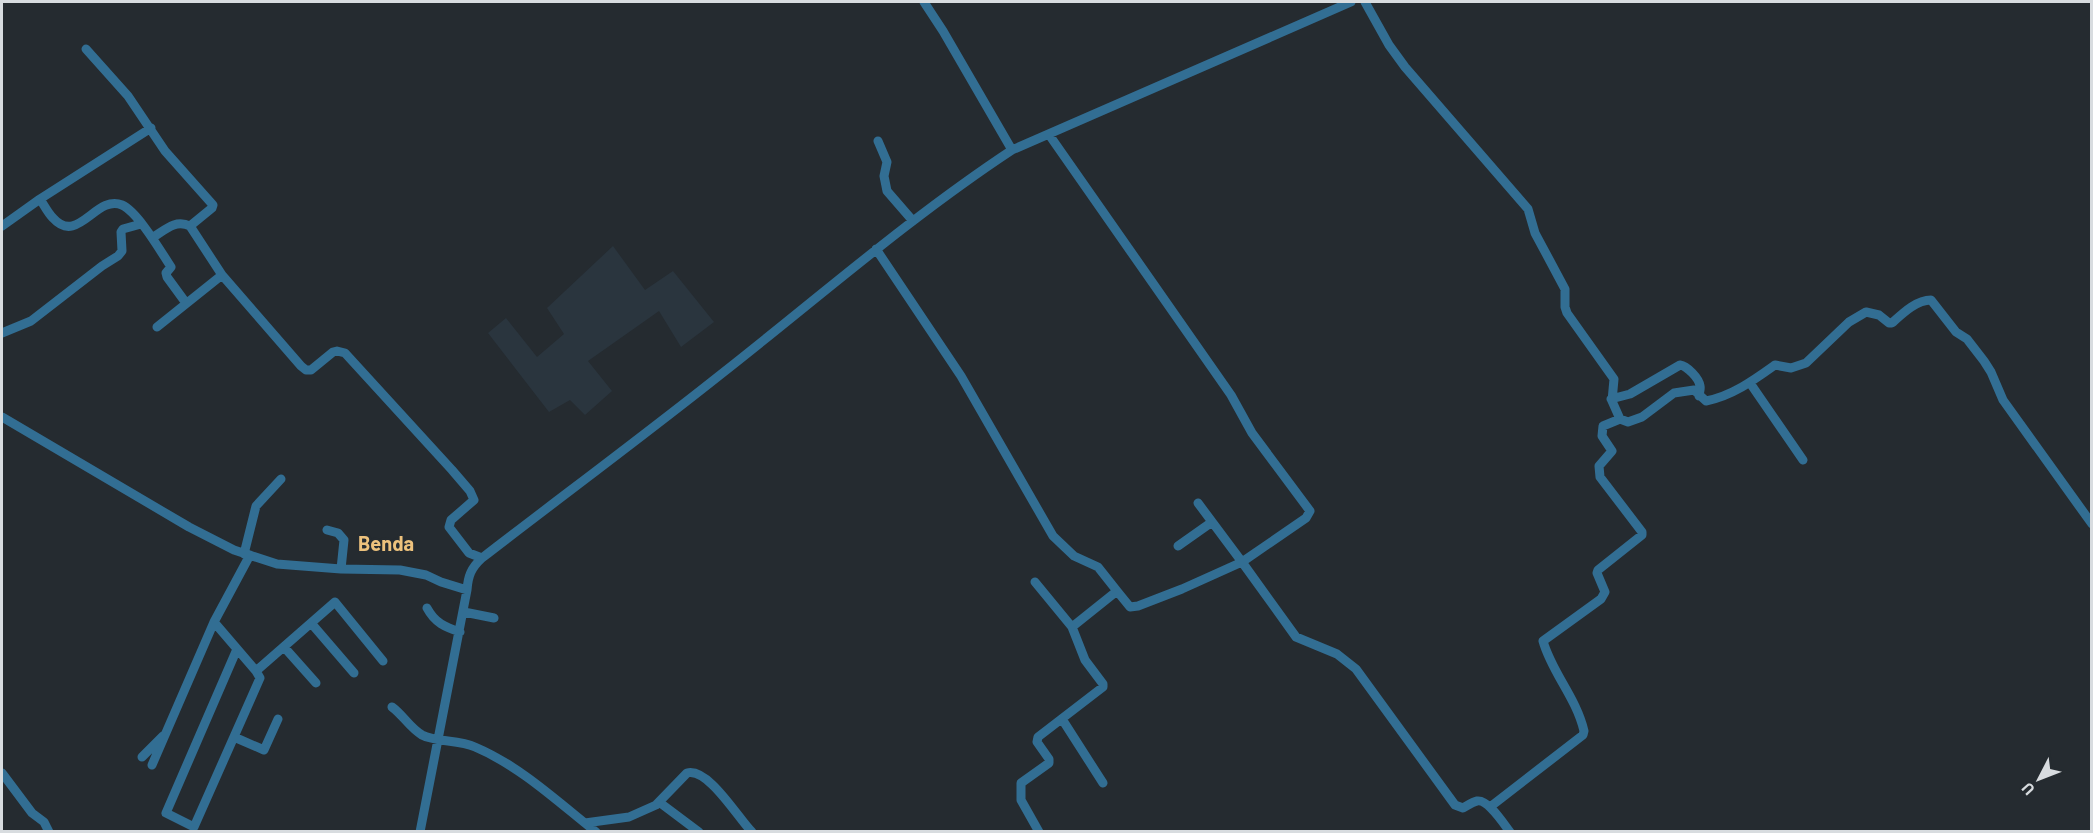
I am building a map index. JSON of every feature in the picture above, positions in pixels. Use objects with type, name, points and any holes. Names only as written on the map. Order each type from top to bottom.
[{"type":"street","points":[[924,2],[944,31],[1012,150]]},
{"type":"street","points":[[420,831],[464,612],[468,578],[472,567],[482,558],[721,375],[876,249],[963,182],[1012,150],[1050,136],[1351,2]]},
{"type":"street","points":[[1365,2],[1389,45],[1405,67],[1528,209],[1535,233],[1565,289],[1567,313],[1614,380],[1611,399],[1620,419]]},
{"type":"street","points":[[86,49],[128,96],[165,151],[213,205],[201,219],[189,226]]},
{"type":"street","points":[[2,225],[151,128]]},
{"type":"street","points":[[876,249],[961,376],[1053,536],[1074,556],[1098,567],[1130,607],[1182,589],[1242,562],[1306,518],[1310,512],[1251,433],[1231,395],[1050,136]]},
{"type":"street","points":[[878,141],[887,162],[884,176],[888,191],[913,221]]},
{"type":"street","points":[[40,199],[53,219],[64,226],[82,223],[98,209],[112,204],[122,205],[152,237],[171,267],[166,273],[167,277],[186,303]]},
{"type":"street","points":[[152,237],[175,223],[182,222],[189,226],[222,274],[306,370],[311,370],[333,352],[341,351],[349,356],[473,495],[472,502],[449,524],[467,551],[482,558]]},
{"type":"street","points":[[2,333],[31,321],[118,256],[122,251],[121,232],[123,229],[141,224]]},
{"type":"street","points":[[157,327],[222,274]]},
{"type":"street","points":[[1490,807],[1583,735],[1578,710],[1543,641],[1602,599],[1605,591],[1597,573],[1598,570],[1642,535],[1641,528],[1600,477],[1599,466],[1612,451],[1602,436],[1603,426],[1620,419],[1628,422],[1642,417],[1674,393],[1695,390],[1706,401],[1711,400],[1750,383],[1775,365],[1791,368],[1806,363],[1849,322],[1866,312],[1879,315],[1892,323],[1926,299],[1930,300],[1956,332],[1967,339],[1984,361],[2003,400],[2091,524]]},
{"type":"street","points":[[1611,399],[1630,394],[1680,365],[1696,378],[1700,386],[1699,396]]},
{"type":"street","points":[[1750,383],[1803,460]]},
{"type":"street","points":[[2,417],[189,528],[247,554],[277,564],[341,569],[400,570],[417,573],[467,590]]},
{"type":"street","points":[[152,765],[214,622],[247,554],[254,511],[281,479]]},
{"type":"street","points":[[1198,503],[1296,637],[1337,654],[1356,669],[1458,808],[1479,801],[1490,807],[1509,831]]},
{"type":"street","points":[[1178,546],[1212,522]]},
{"type":"street","points":[[327,530],[338,533],[344,540],[341,569]]},
{"type":"street","points":[[1035,582],[1072,627],[1085,660],[1103,684],[1101,691],[1037,739],[1049,763],[1021,783],[1021,800],[1039,831]]},
{"type":"street","points":[[1072,627],[1117,591]]},
{"type":"street","points":[[256,671],[335,602],[383,661]]},
{"type":"street","points":[[427,608],[442,625],[460,632]]},
{"type":"street","points":[[464,612],[494,618]]},
{"type":"street","points":[[214,622],[256,671],[260,678],[194,827],[166,813],[237,649]]},
{"type":"street","points":[[311,623],[354,673]]},
{"type":"street","points":[[284,647],[316,683]]},
{"type":"street","points":[[392,707],[422,735],[478,748],[509,766],[596,831]]},
{"type":"street","points":[[234,737],[264,750],[278,719]]},
{"type":"street","points":[[1062,719],[1103,783]]},
{"type":"street","points":[[142,757],[166,732]]},
{"type":"street","points":[[585,823],[629,817],[659,802],[687,773],[693,771],[701,774],[724,797],[752,831]]},
{"type":"street","points":[[2,773],[32,813],[44,822],[49,831]]},
{"type":"street","points":[[659,802],[699,831]]},
{"type":"shaded area","points":[[613,246],[645,290],[673,271],[714,322],[681,347],[659,311],[588,361],[612,391],[585,415],[570,400],[549,412],[488,333],[506,318],[537,357],[564,334],[547,308]]},
{"type":"district","name":"Benda","points":[[386,543]]}]
